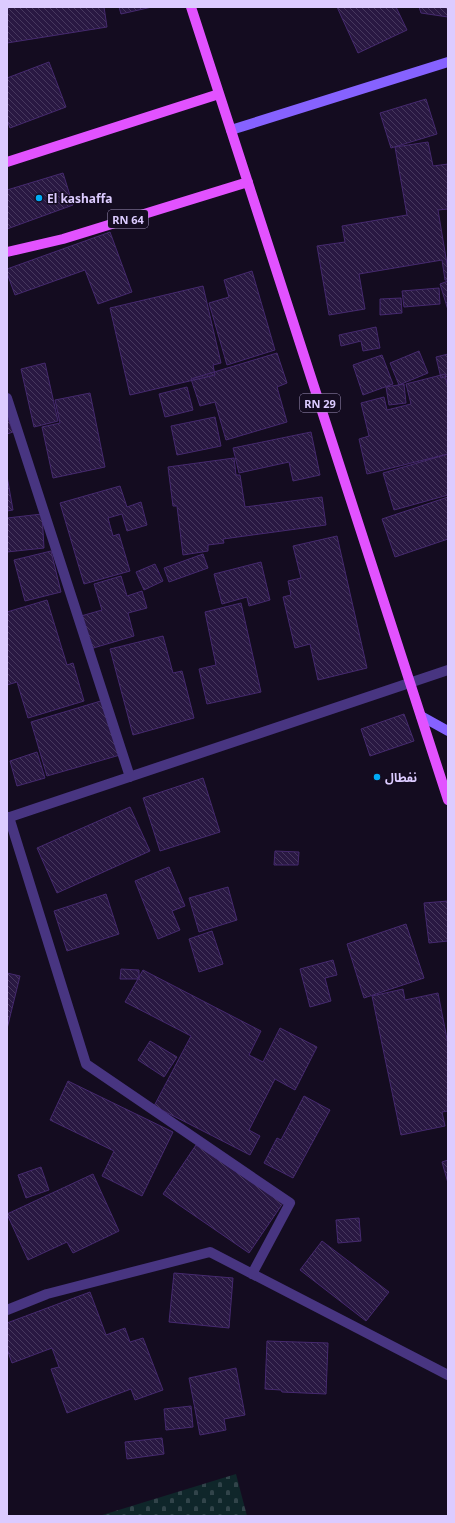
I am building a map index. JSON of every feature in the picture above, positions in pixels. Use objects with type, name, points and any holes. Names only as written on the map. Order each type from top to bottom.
[{"type":"main road","name":"RN 29","points":[[191,7],[448,800]]},
{"type":"main road","points":[[231,130],[448,62]]},
{"type":"main road","points":[[7,162],[219,94]]},
{"type":"main road","name":"RN 64","points":[[7,252],[63,239],[248,182]]},
{"type":"main road","points":[[421,716],[448,731]]},
{"type":"street","points":[[7,398],[130,777]]},
{"type":"street","points":[[252,1274],[290,1203],[86,1064],[8,818],[448,670]]},
{"type":"street","points":[[7,1310],[47,1294],[210,1252],[448,1375]]},
{"type":"green space","points":[[236,1474],[247,1516],[99,1516]]},
{"type":"building","points":[[7,7],[104,7],[107,27],[7,43]]},
{"type":"building","points":[[119,7],[152,7],[121,14]]},
{"type":"building","points":[[337,7],[396,7],[407,30],[358,53]]},
{"type":"building","points":[[419,7],[448,7],[448,17],[421,13]]},
{"type":"building","points":[[49,62],[66,107],[10,128],[7,120],[7,78]]},
{"type":"building","points":[[426,99],[437,134],[391,148],[380,113]]},
{"type":"building","points":[[428,142],[433,166],[448,164],[448,209],[438,210],[448,270],[448,280],[445,280],[442,260],[359,274],[365,309],[329,315],[317,246],[345,242],[342,226],[407,215],[395,147]]},
{"type":"building","name":"El kashaffa","points":[[63,173],[73,205],[7,229],[7,190]]},
{"type":"building","points":[[110,232],[132,292],[98,304],[85,270],[15,295],[7,269]]},
{"type":"building","points":[[252,271],[275,350],[227,365],[209,303],[229,297],[224,280]]},
{"type":"building","points":[[448,281],[448,310],[440,284]]},
{"type":"building","points":[[203,286],[221,363],[213,365],[215,375],[130,395],[110,308]]},
{"type":"building","points":[[439,288],[440,304],[404,307],[402,291]]},
{"type":"building","points":[[401,298],[402,313],[380,315],[380,299]]},
{"type":"building","points":[[376,327],[380,348],[363,351],[361,341],[341,346],[339,335]]},
{"type":"building","points":[[419,351],[428,373],[399,385],[390,363]]},
{"type":"building","points":[[277,353],[287,383],[277,387],[287,422],[226,440],[215,402],[200,406],[191,379]]},
{"type":"building","points":[[448,354],[448,376],[441,378],[436,357]]},
{"type":"building","points":[[382,355],[393,384],[363,395],[353,365]]},
{"type":"building","points":[[45,363],[58,421],[34,427],[21,369]]},
{"type":"building","points":[[445,374],[448,388],[448,454],[367,474],[359,439],[369,436],[361,403],[384,397],[387,410],[411,404],[406,384]]},
{"type":"building","points":[[404,384],[406,403],[389,405],[386,387]]},
{"type":"building","points":[[187,387],[193,410],[165,417],[159,394]]},
{"type":"building","points":[[90,393],[105,467],[53,478],[42,427],[60,423],[55,400]]},
{"type":"building","points":[[7,415],[13,432],[7,434]]},
{"type":"building","points":[[215,417],[221,446],[177,455],[171,426]]},
{"type":"building","points":[[311,432],[320,475],[293,481],[289,462],[239,473],[233,448]]},
{"type":"building","points":[[448,454],[448,495],[394,510],[383,473]]},
{"type":"building","points":[[234,458],[236,475],[240,475],[245,507],[322,497],[326,525],[223,539],[224,543],[208,545],[208,551],[183,555],[177,506],[173,506],[168,467]]},
{"type":"building","points":[[7,476],[13,510],[7,511]]},
{"type":"building","points":[[120,486],[127,507],[141,502],[147,525],[127,531],[122,514],[108,518],[113,536],[119,534],[130,571],[84,584],[60,503]]},
{"type":"building","points":[[448,497],[448,539],[395,557],[382,519]]},
{"type":"building","points":[[42,514],[44,548],[7,552],[7,518]]},
{"type":"building","points":[[337,536],[367,668],[318,680],[310,644],[295,648],[283,597],[291,595],[288,581],[301,578],[293,546]]},
{"type":"building","points":[[51,551],[61,592],[25,601],[14,560]]},
{"type":"building","points":[[203,554],[208,568],[169,582],[164,568]]},
{"type":"building","points":[[261,562],[270,600],[249,606],[247,597],[222,604],[214,574]]},
{"type":"building","points":[[155,564],[163,581],[144,590],[136,572]]},
{"type":"building","points":[[121,576],[127,596],[142,591],[147,608],[128,613],[134,636],[90,649],[81,616],[102,610],[94,584]]},
{"type":"building","points":[[47,600],[67,665],[73,663],[84,701],[28,718],[17,682],[7,685],[7,612]]},
{"type":"building","points":[[241,603],[261,692],[207,704],[199,669],[216,665],[205,612]]},
{"type":"building","points":[[163,636],[173,673],[182,671],[194,718],[133,735],[110,649]]},
{"type":"building","points":[[104,700],[120,755],[47,776],[31,722]]},
{"type":"building","points":[[404,714],[414,741],[370,756],[361,729]]},
{"type":"building","points":[[37,752],[45,778],[17,786],[10,761]]},
{"type":"building","points":[[203,778],[220,832],[160,851],[143,798]]},
{"type":"building","points":[[130,807],[150,851],[57,893],[37,848]]},
{"type":"building","points":[[275,851],[299,852],[298,865],[274,865]]},
{"type":"building","points":[[169,867],[185,906],[172,911],[180,930],[158,939],[135,881]]},
{"type":"building","points":[[228,887],[237,920],[199,932],[189,898]]},
{"type":"building","points":[[106,894],[119,934],[67,951],[54,911]]},
{"type":"building","points":[[448,901],[448,941],[429,943],[424,903]]},
{"type":"building","points":[[406,924],[424,978],[364,998],[347,944]]},
{"type":"building","points":[[212,931],[223,964],[199,972],[189,939]]},
{"type":"building","points":[[333,960],[337,975],[325,978],[331,1001],[310,1007],[300,969]]},
{"type":"building","points":[[121,969],[139,970],[139,979],[120,979]]},
{"type":"building","points":[[143,970],[261,1031],[249,1055],[263,1062],[280,1028],[317,1047],[295,1090],[275,1079],[249,1130],[260,1136],[250,1155],[154,1106],[191,1036],[125,1002]]},
{"type":"building","points":[[7,973],[20,976],[7,1029]]},
{"type":"building","points":[[403,989],[405,1000],[438,993],[448,1044],[448,1111],[442,1112],[445,1126],[401,1135],[372,996]]},
{"type":"building","points":[[150,1041],[177,1057],[164,1077],[138,1060]]},
{"type":"building","points":[[68,1081],[173,1132],[142,1196],[102,1176],[114,1151],[50,1120]]},
{"type":"building","points":[[304,1096],[330,1110],[293,1178],[264,1163],[277,1138],[281,1140]]},
{"type":"building","points":[[196,1145],[283,1203],[249,1253],[163,1194]]},
{"type":"building","points":[[448,1160],[448,1183],[442,1162]]},
{"type":"building","points":[[41,1167],[49,1190],[26,1198],[18,1175]]},
{"type":"building","points":[[93,1174],[119,1231],[73,1253],[67,1242],[28,1260],[7,1214]]},
{"type":"building","points":[[359,1218],[361,1241],[338,1243],[336,1220]]},
{"type":"building","points":[[322,1241],[389,1292],[366,1321],[300,1270]]},
{"type":"building","points":[[174,1273],[233,1278],[229,1328],[169,1322]]},
{"type":"building","points":[[90,1292],[106,1335],[125,1328],[130,1342],[143,1338],[163,1390],[135,1400],[131,1389],[67,1413],[51,1369],[59,1367],[52,1348],[12,1363],[7,1349],[7,1323]]},
{"type":"building","points":[[267,1341],[328,1343],[326,1394],[282,1392],[281,1390],[265,1389]]},
{"type":"building","points":[[236,1368],[245,1415],[224,1419],[226,1430],[200,1435],[189,1378]]},
{"type":"building","points":[[191,1406],[193,1427],[166,1430],[164,1409]]},
{"type":"building","points":[[162,1438],[164,1454],[127,1459],[125,1442]]},
{"type":"place","name":"El kashaffa","points":[[39,198]]},
{"type":"place","name":"نفطال","points":[[377,777]]}]
